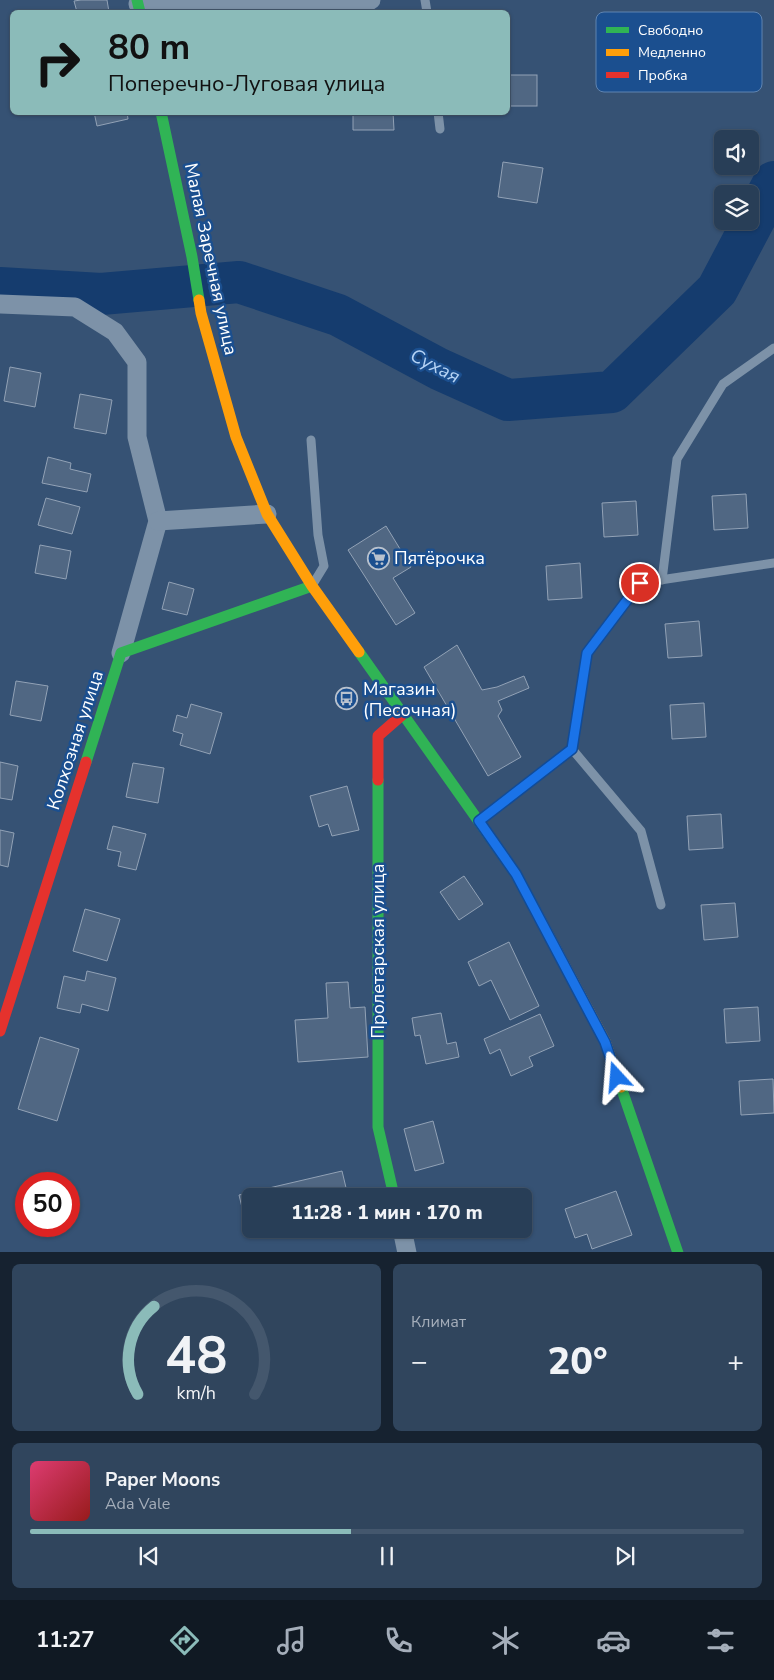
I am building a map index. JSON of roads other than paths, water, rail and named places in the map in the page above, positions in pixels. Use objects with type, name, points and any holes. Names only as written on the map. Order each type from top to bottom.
[{"type":"main road","name":"Малая Заречная улица","points":[[162,115],[192,258],[201,313],[236,437],[268,514],[312,586],[516,874],[605,1042],[678,1252]]},
{"type":"main road","name":"Колхозная улица","points":[[0,1031],[121,653],[312,586]]},
{"type":"main road","name":"Пролетарская улица","points":[[392,1188],[378,1127],[378,736],[402,714]]},
{"type":"street","points":[[138,5],[371,0]]},
{"type":"street","points":[[0,304],[75,306],[115,332],[137,362],[138,437],[158,520],[121,653]]},
{"type":"street","points":[[158,520],[268,514]]},
{"type":"street","points":[[404,1238],[407,1252]]},
{"type":"lane","points":[[438,115],[440,129]]},
{"type":"lane","points":[[662,580],[678,459],[723,384],[774,348]]},
{"type":"lane","points":[[311,440],[318,535],[324,566],[312,586]]},
{"type":"lane","points":[[479,821],[572,749],[587,653],[640,583],[774,564]]},
{"type":"lane","points":[[572,749],[641,831],[661,905]]},
{"type":"waterway","name":"Сухая","points":[[0,288],[101,294],[239,282],[338,315],[439,369],[508,400],[612,392],[717,290],[774,182]]},
{"type":"place","name":"Пятёрочка","points":[[378,558]]},
{"type":"place","name":"Магазин (Песочная)","points":[[347,699]]}]
